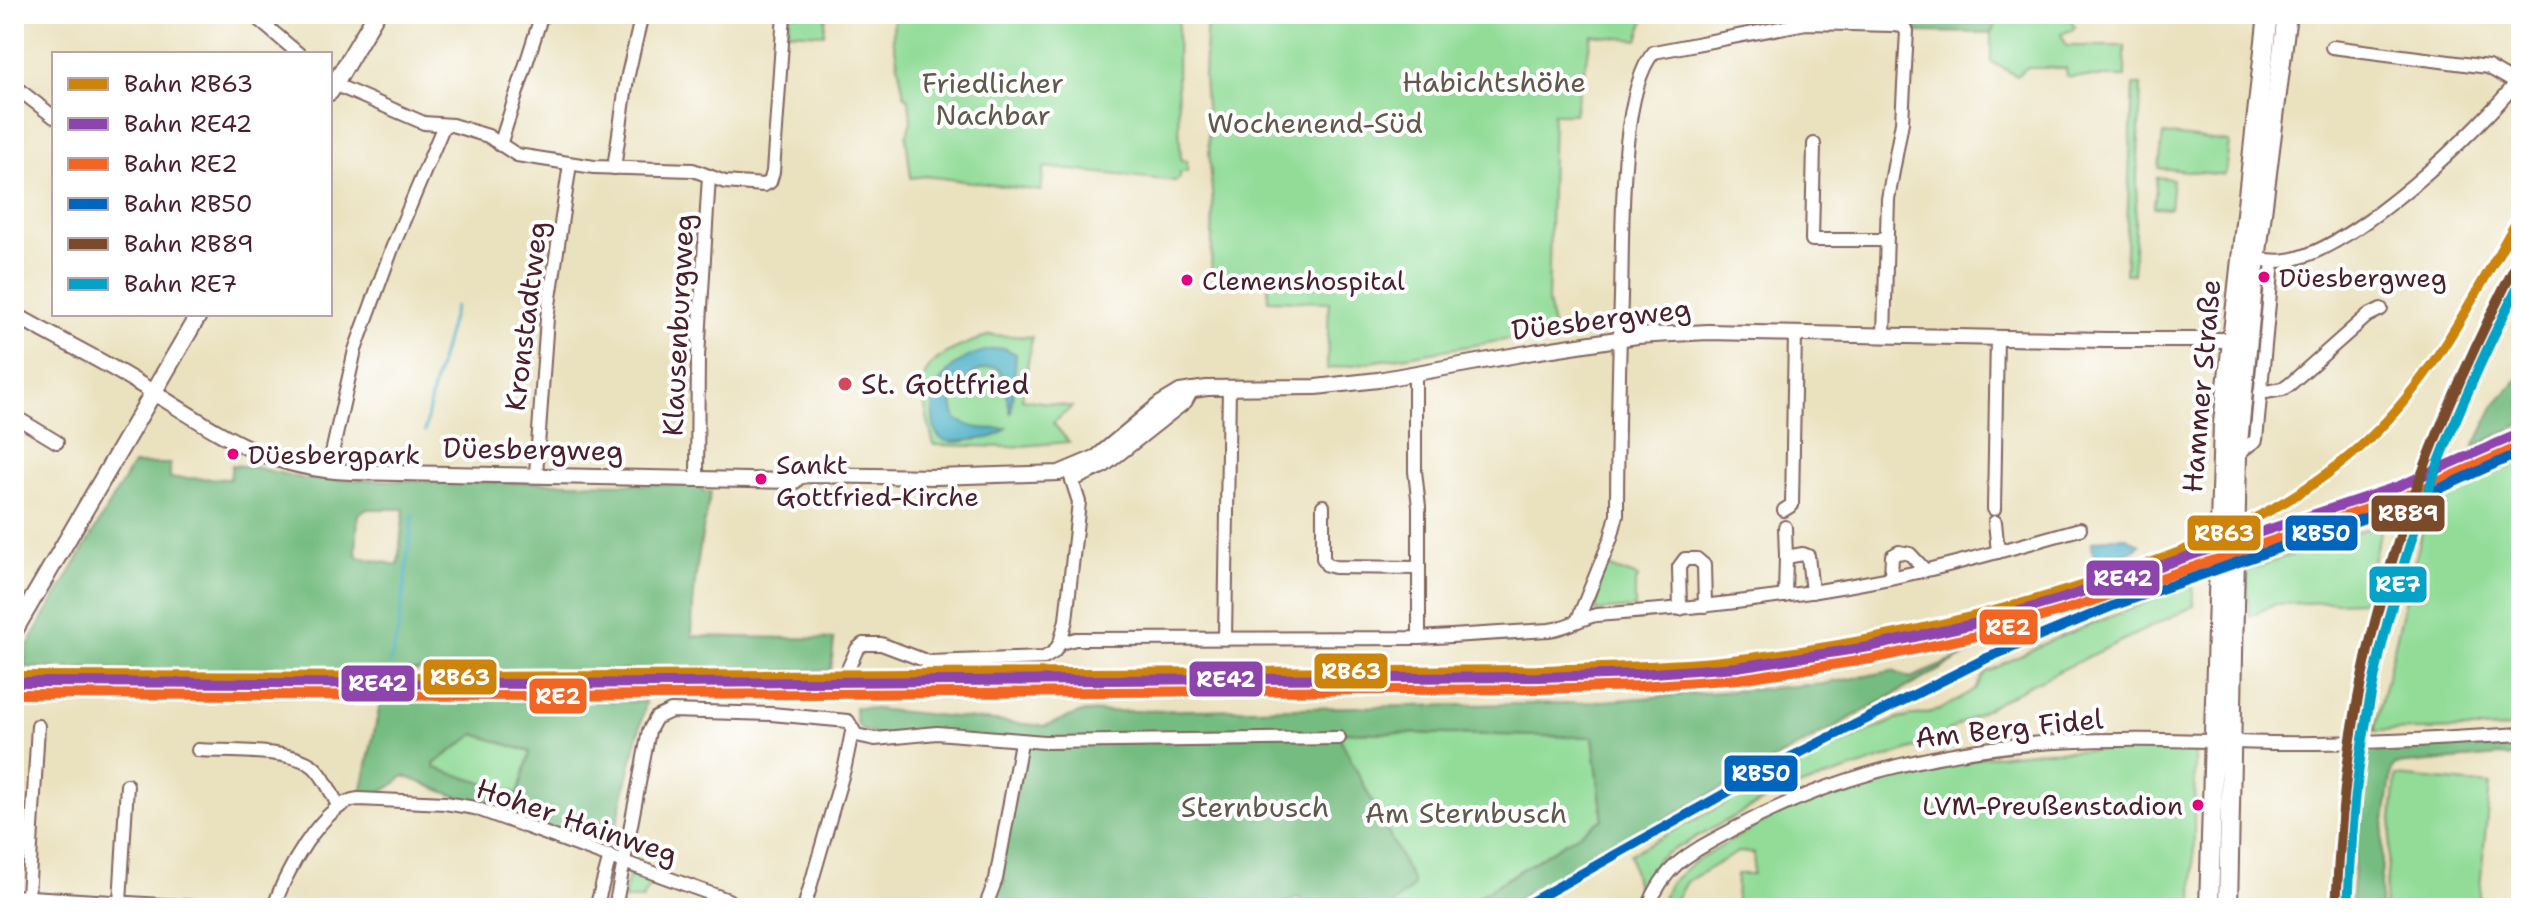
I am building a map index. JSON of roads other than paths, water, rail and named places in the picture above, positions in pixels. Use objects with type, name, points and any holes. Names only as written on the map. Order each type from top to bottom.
[{"type":"main road","points":[[332,85],[376,14]]},
{"type":"main road","name":"Hammer Straße","points":[[2209,908],[2222,741],[2227,520],[2223,423],[2256,259],[2272,15]]},
{"type":"main road","points":[[14,631],[198,316]]},
{"type":"main road","name":"Hammer Straße","points":[[2227,520],[2237,454],[2239,340]]},
{"type":"main road","name":"Hammer Straße","points":[[2222,741],[2228,908]]},
{"type":"street","points":[[252,14],[297,52]]},
{"type":"street","points":[[500,145],[542,14]]},
{"type":"street","points":[[614,168],[627,79],[642,14]]},
{"type":"street","points":[[332,85],[424,123],[488,136],[517,155],[614,168],[699,171],[725,182],[764,185],[770,182],[773,172],[784,14]]},
{"type":"street","points":[[1578,619],[1611,538],[1617,515],[1619,339],[1628,137],[1635,94],[1646,61],[1654,52],[1806,23],[1902,26],[1907,31],[1902,122],[1888,199],[1884,335]]},
{"type":"street","points":[[2256,259],[2291,260],[2350,233],[2442,159],[2518,80],[2488,67],[2332,47]]},
{"type":"street","points":[[14,86],[52,115]]},
{"type":"street","points":[[328,471],[355,350],[393,246],[444,125]]},
{"type":"street","points":[[1814,144],[1812,240],[1886,240]]},
{"type":"street","name":"Kronstadtweg","points":[[536,474],[547,318],[570,164]]},
{"type":"street","name":"Klausenburgweg","points":[[697,477],[699,343],[709,176]]},
{"type":"street","name":"Hammer Straße","points":[[2237,454],[2256,440],[2260,393],[2256,259]]},
{"type":"street","points":[[2260,393],[2289,385],[2367,316],[2381,309]]},
{"type":"street","name":"Düesbergweg","points":[[14,314],[258,453],[294,466],[328,471],[787,479],[808,484],[1050,483],[1104,465],[1185,401],[1191,390],[1316,387],[1415,374],[1619,339],[1708,332],[2239,340]]},
{"type":"street","points":[[1784,510],[1792,505],[1795,333]]},
{"type":"street","points":[[1997,337],[1995,516],[1998,552]]},
{"type":"street","points":[[1415,374],[1419,638]]},
{"type":"street","points":[[1225,638],[1229,388]]},
{"type":"street","points":[[14,416],[57,442]]},
{"type":"street","points":[[848,669],[857,649],[871,643],[929,662],[1044,658],[1054,652],[1060,643],[1066,620],[1079,502],[1070,474]]},
{"type":"street","points":[[1323,506],[1323,558],[1327,565],[1419,568]]},
{"type":"street","points":[[1785,527],[1785,596]]},
{"type":"street","points":[[1060,643],[1076,639],[1419,638],[1549,630],[1567,627],[1578,619],[1596,615],[1680,609],[1785,596],[1891,577],[2080,529]]},
{"type":"street","points":[[1891,577],[1892,556],[1899,552],[1910,554],[1925,570]]},
{"type":"street","points":[[1786,557],[1808,556],[1812,592]]},
{"type":"street","points":[[1680,609],[1679,567],[1685,559],[1697,559],[1704,565],[1705,606]]},
{"type":"street","points":[[617,859],[615,908],[596,908],[617,859],[651,725],[662,713],[696,710],[848,721],[852,732],[845,766],[804,908]]},
{"type":"street","points":[[28,897],[38,726]]},
{"type":"street","points":[[852,732],[875,739],[937,733],[1021,742],[1339,738]]},
{"type":"street","name":"Am Berg Fidel","points":[[1648,908],[1666,873],[1683,857],[1744,824],[1811,792],[1944,755],[2054,742],[2435,739],[2521,734]]},
{"type":"street","points":[[985,908],[996,879],[1021,742]]},
{"type":"street","points":[[198,750],[289,756],[304,760],[315,767],[339,807],[307,839],[274,908]]},
{"type":"street","points":[[120,902],[127,785]]},
{"type":"street","name":"Hoher Hainweg","points":[[339,807],[350,799],[358,799],[475,808],[728,900]]},
{"type":"street","points":[[14,896],[102,904],[120,902],[211,908]]},
{"type":"water","points":[[1004,348],[1016,354],[1011,414],[1005,383],[997,368],[983,369],[970,376],[959,387],[952,405],[956,419],[968,425],[986,429],[1006,428],[986,438],[957,442],[942,439],[936,432],[933,417],[937,388],[944,377],[963,360]]},
{"type":"water","points":[[2127,537],[2140,545],[2119,555],[2096,558],[2091,548],[2092,542]]},
{"type":"waterway","points":[[425,431],[455,306]]},
{"type":"waterway","points":[[390,664],[399,627],[413,515]]},
{"type":"rail line","name":"RB63","points":[[14,676],[465,677],[1537,670],[1713,662],[1861,641],[1959,620],[2139,567],[2244,524],[2310,486],[2369,439],[2414,388],[2471,303],[2521,214]]},
{"type":"rail line","name":"RB89","points":[[2336,908],[2351,739],[2377,613],[2395,551],[2439,430],[2521,255]]},
{"type":"rail line","name":"RE7","points":[[2348,908],[2360,760],[2388,620],[2445,447],[2521,281]]},
{"type":"rail line","name":"RE42","points":[[14,682],[532,684],[1539,677],[1737,667],[1869,647],[1978,623],[2058,600],[2399,486],[2521,433]]},
{"type":"rail line","name":"RE2","points":[[14,694],[532,696],[1539,689],[1739,679],[1871,659],[1981,635],[2062,611],[2403,497],[2521,446]]},
{"type":"rail line","name":"RB50","points":[[1520,908],[1785,760],[1987,658],[2115,605],[2408,503],[2521,452]]},
{"type":"place","name":"Düesbergweg","points":[[2264,277]]},
{"type":"place","name":"Clemenshospital","points":[[1187,280]]},
{"type":"place","name":"St. Gottfried","points":[[845,384]]},
{"type":"place","name":"Düesbergpark","points":[[233,454]]},
{"type":"place","name":"Sankt Gottfried-Kirche","points":[[761,479]]},
{"type":"place","name":"LVM-Preußenstadion","points":[[2198,805]]},
{"type":"park label","name":"Habichtshöhe","points":[[1494,82]]},
{"type":"park label","name":"Friedlicher Nachbar","points":[[993,99]]},
{"type":"park label","name":"Wochenend-Süd","points":[[1315,123]]},
{"type":"park label","name":"Sternbusch","points":[[1255,807]]},
{"type":"park label","name":"Am Sternbusch","points":[[1466,813]]}]
